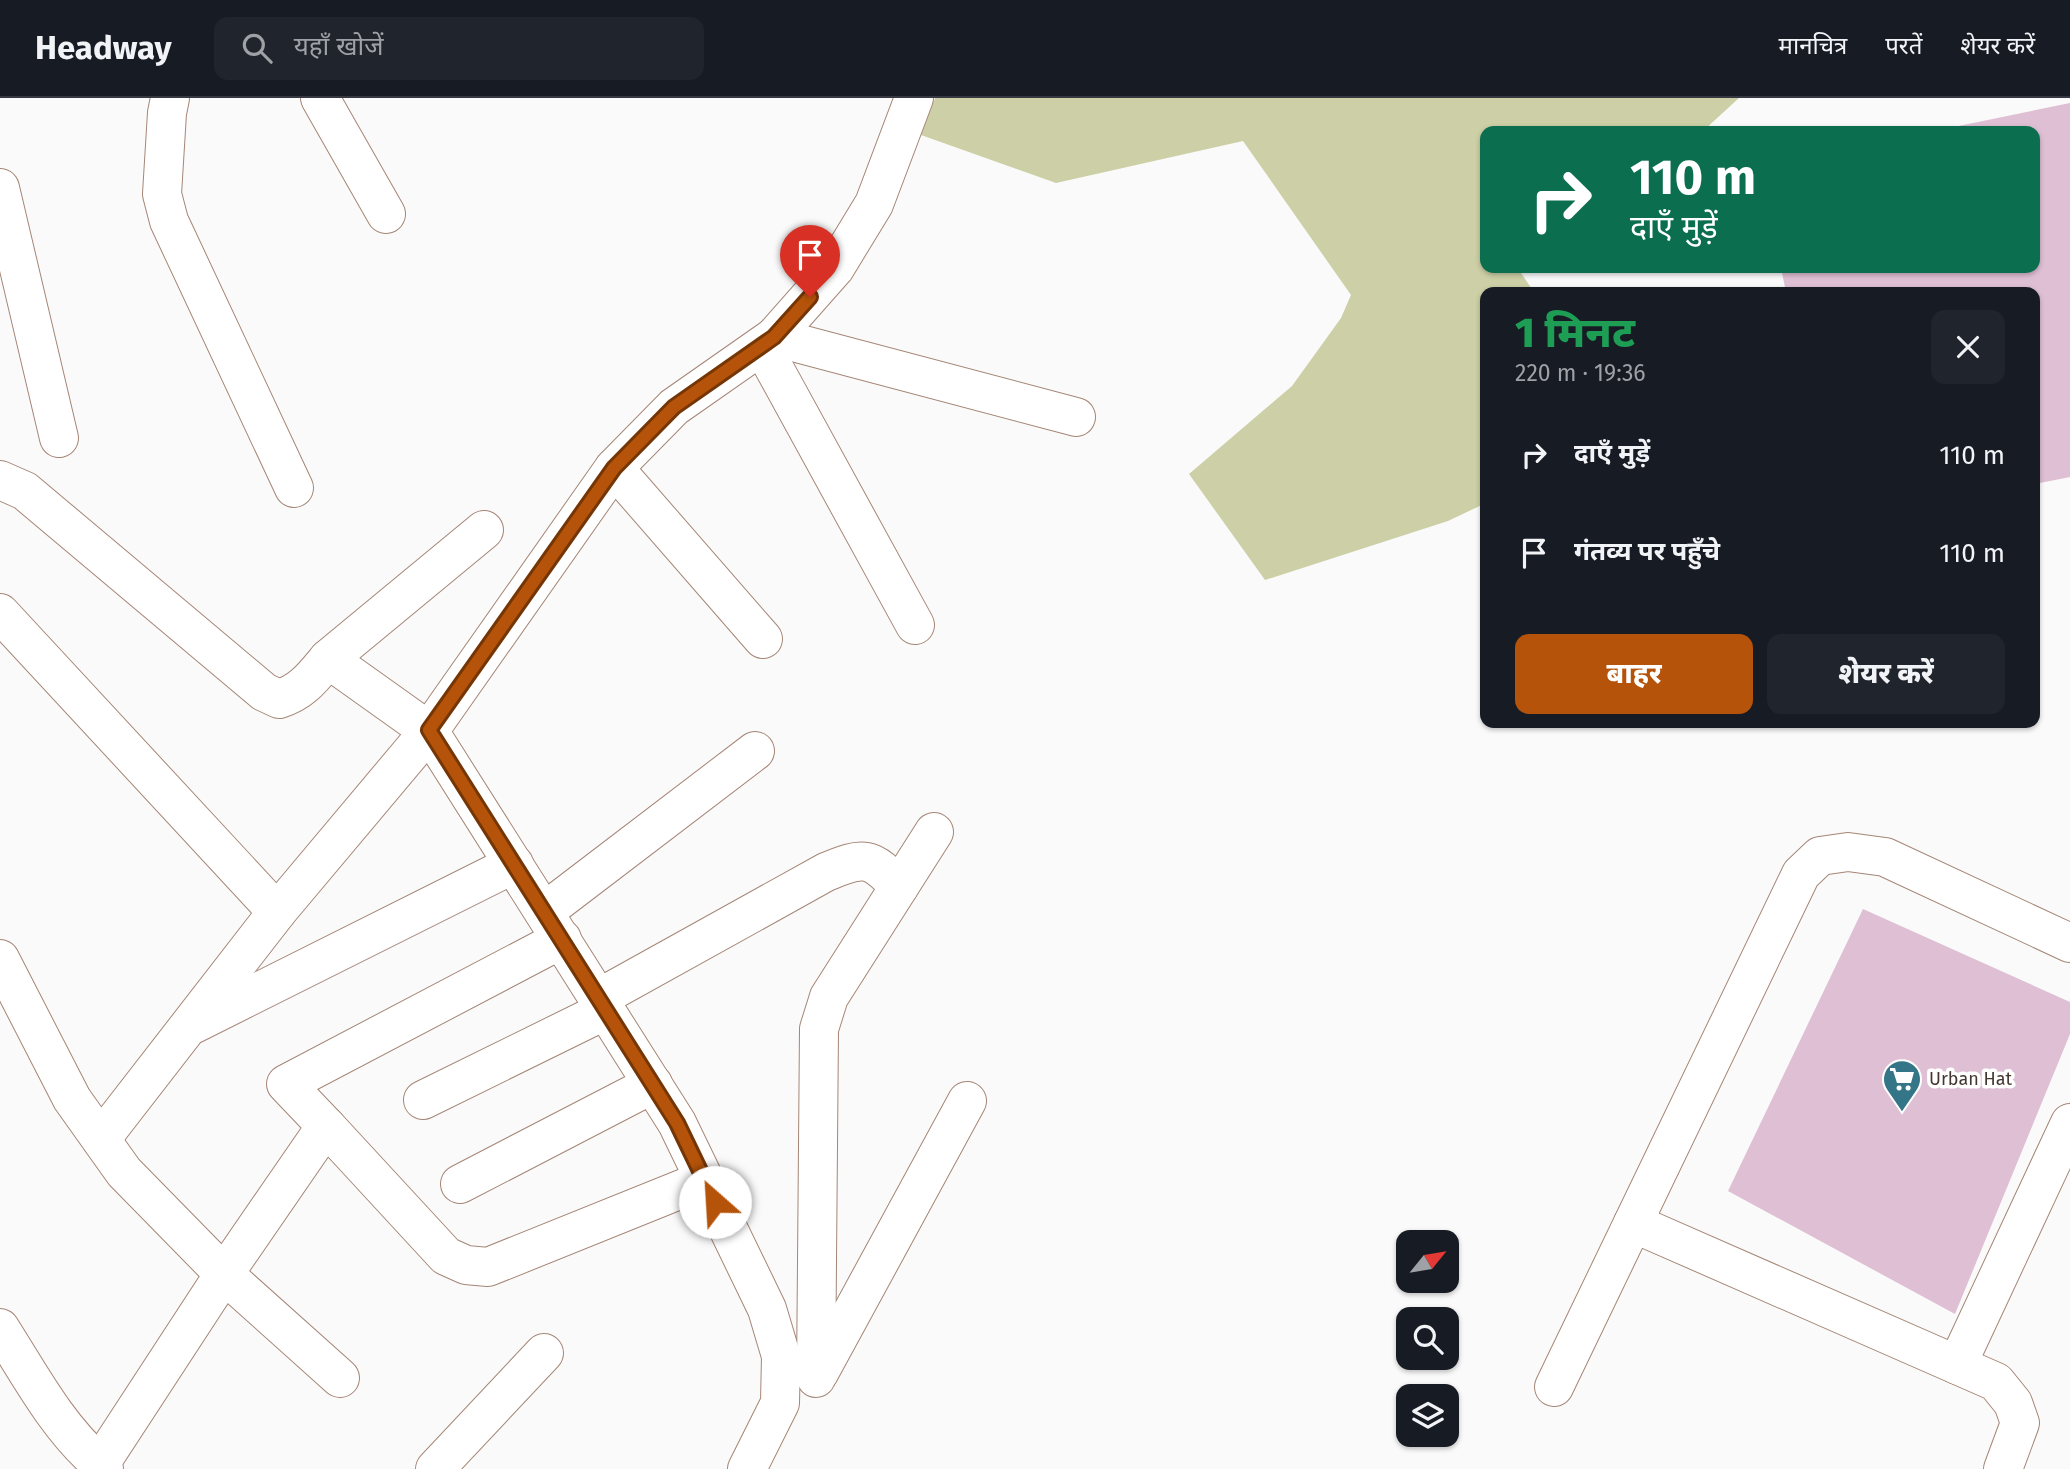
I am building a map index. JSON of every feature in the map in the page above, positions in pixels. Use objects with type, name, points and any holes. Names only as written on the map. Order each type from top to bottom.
[{"type":"street","points":[[170,98],[162,194],[169,221],[294,488]]},
{"type":"street","points":[[320,98],[386,214]]},
{"type":"street","points":[[101,1139],[276,912],[429,730],[614,468],[674,407],[768,341],[835,268],[874,204],[914,98]]},
{"type":"street","points":[[0,188],[59,438]]},
{"type":"street","points":[[768,341],[1076,417]]},
{"type":"street","points":[[768,341],[915,625]]},
{"type":"street","points":[[614,468],[762,639]]},
{"type":"street","points":[[0,480],[25,491],[264,692],[279,699],[303,688],[328,659],[484,530]]},
{"type":"street","points":[[0,614],[276,912]]},
{"type":"street","points":[[328,659],[429,730],[677,1123],[767,1310],[781,1356],[780,1403],[747,1469]]},
{"type":"street","points":[[704,1180],[488,1267],[466,1265],[446,1256],[286,1084],[553,925],[755,751]]},
{"type":"street","points":[[816,1378],[819,1029],[829,997],[934,832]]},
{"type":"street","points":[[1554,1387],[1801,874],[1820,856],[1848,852],[1885,857],[2070,943]]},
{"type":"street","points":[[423,1100],[603,1004],[825,872],[848,863],[867,861],[884,870],[899,887]]},
{"type":"street","points":[[185,1028],[514,864]]},
{"type":"street","points":[[0,959],[72,1099],[124,1172],[224,1273],[340,1378]]},
{"type":"street","points":[[460,1184],[653,1084]]},
{"type":"street","points":[[780,1403],[804,1392],[816,1378],[967,1101]]},
{"type":"street","points":[[1956,1365],[2070,1123]]},
{"type":"street","points":[[0,1328],[50,1407],[82,1448],[102,1467],[224,1273],[326,1125]]},
{"type":"street","points":[[1633,1223],[1996,1382],[2013,1403],[2020,1423],[2003,1469]]},
{"type":"street","points":[[435,1469],[544,1353]]},
{"type":"green space","points":[[935,98],[1739,98],[1708,126],[1480,126],[1480,273],[1521,273],[1531,287],[1480,287],[1480,506],[1448,521],[1265,580],[1189,474],[1292,386],[1341,318],[1351,295],[1243,141],[1056,183],[921,135]]},
{"type":"building","points":[[2070,103],[2070,477],[2040,483],[2040,287],[1785,287],[1782,273],[2040,273],[2040,126],[1958,126]]},
{"type":"building","name":"Urban Hat","points":[[1863,909],[2070,1002],[2070,1034],[1955,1314],[1728,1191]]},
{"type":"place","name":"Urban Hat","points":[[1902,1113]]},
{"type":"route","points":[[715,1202],[677,1123],[429,730],[614,468],[674,407],[774,337],[810,297]]}]
